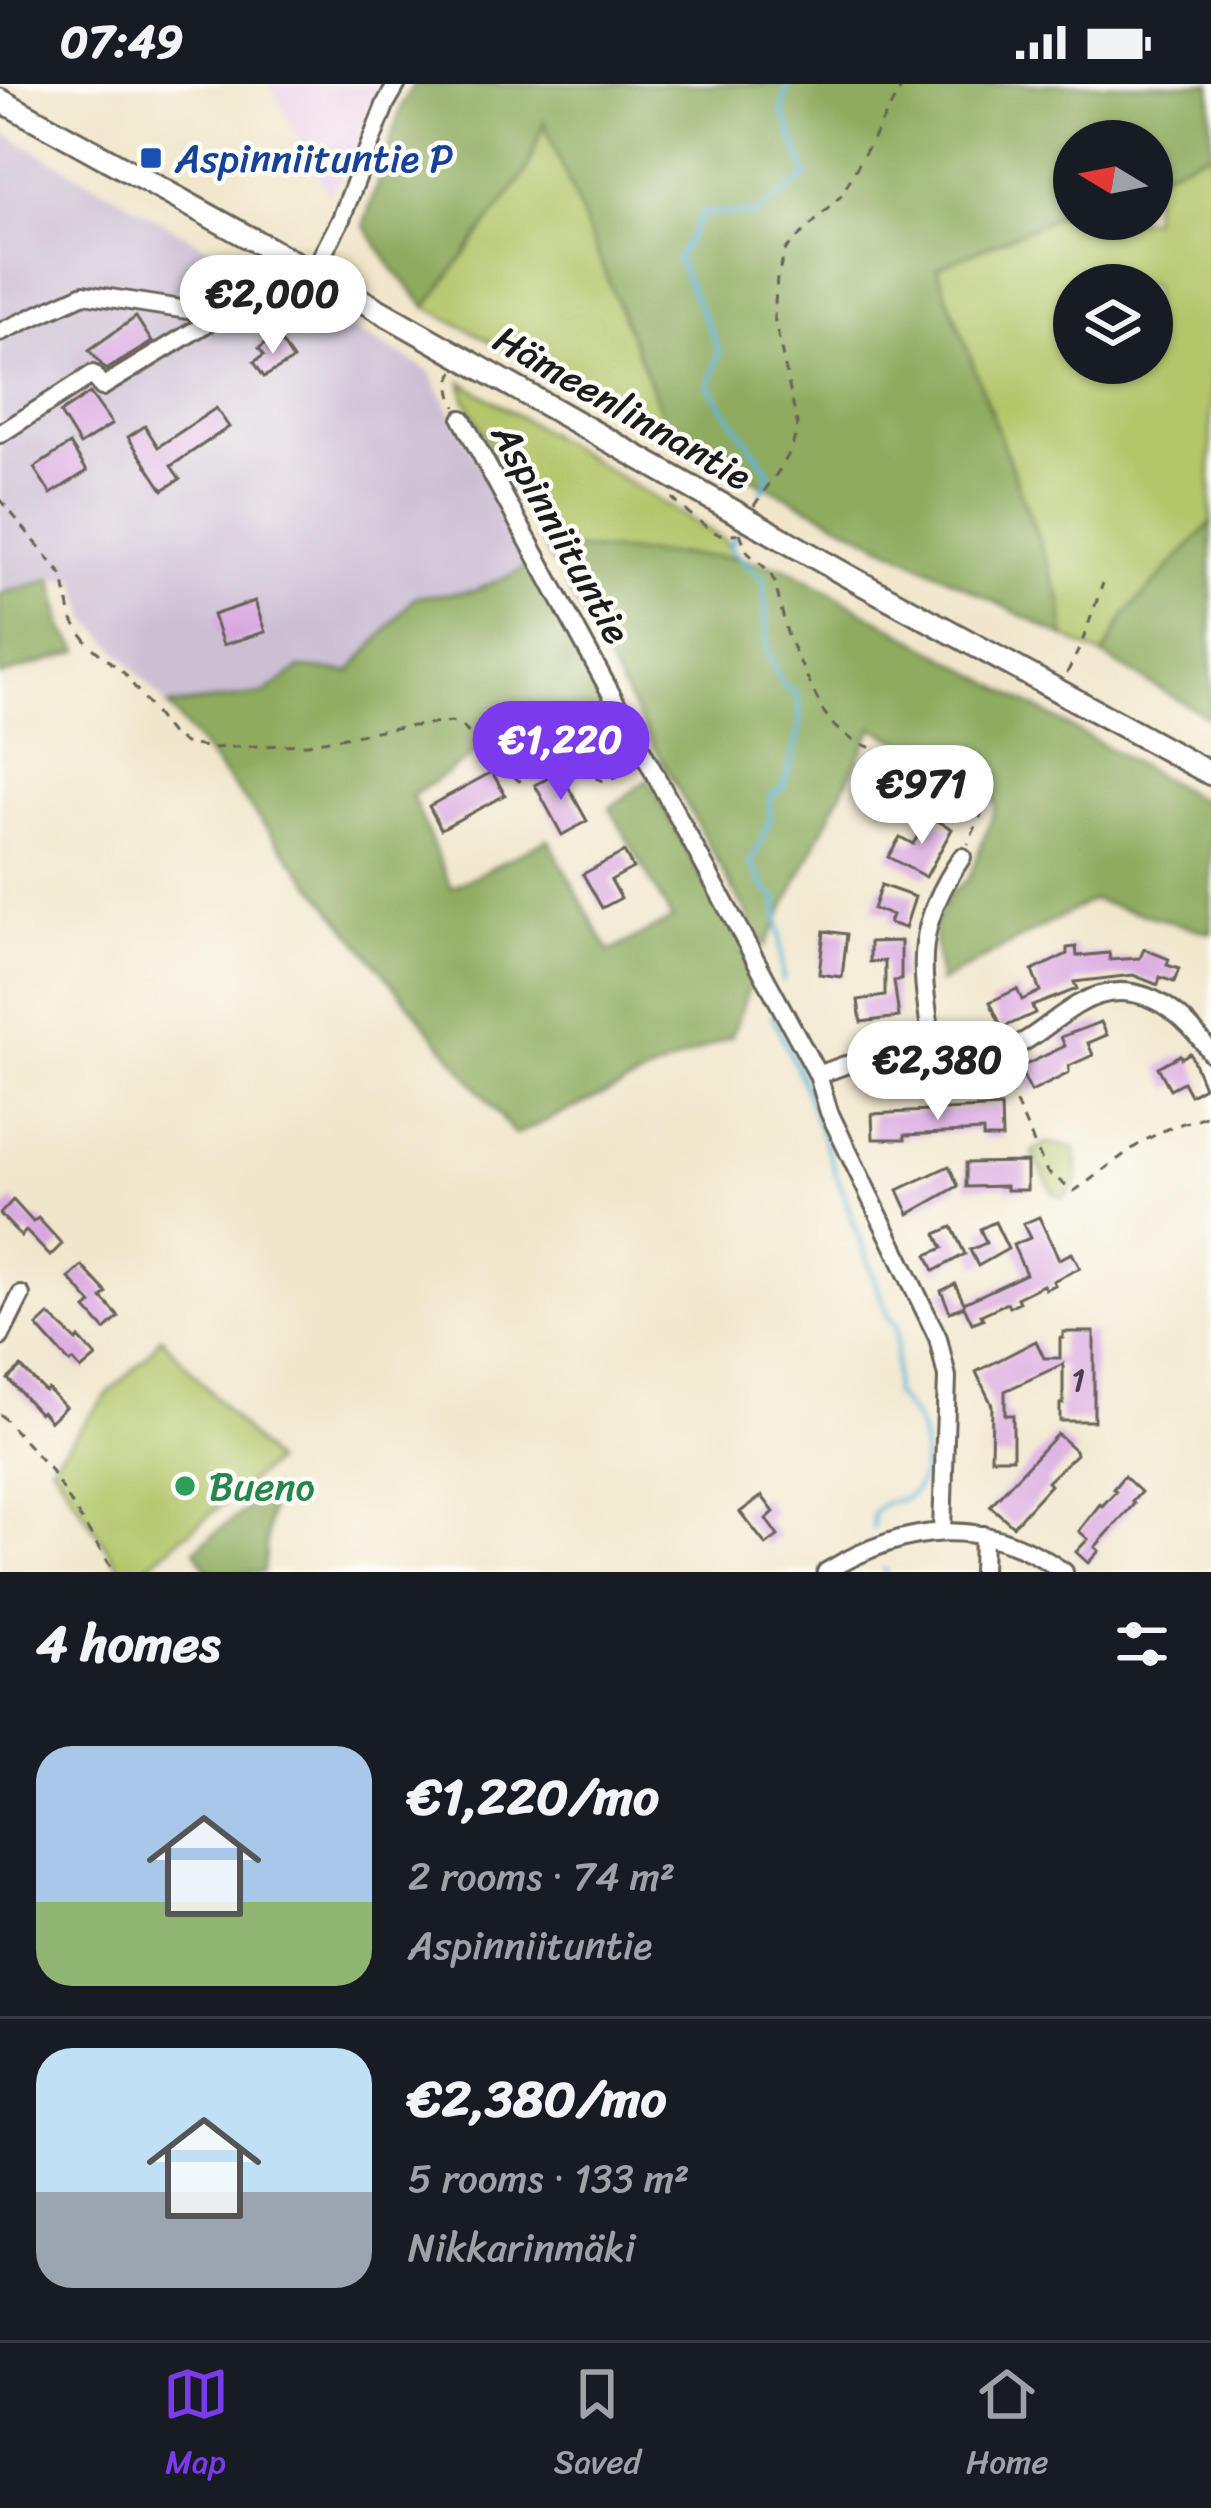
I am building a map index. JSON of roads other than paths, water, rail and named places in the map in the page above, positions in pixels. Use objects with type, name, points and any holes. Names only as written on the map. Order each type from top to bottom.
[{"type":"main road","name":"Hämeenlinnantie","points":[[0,100],[828,565],[1211,774]]},
{"type":"street","points":[[313,272],[341,219],[397,84]]},
{"type":"street","points":[[0,332],[84,294],[220,315],[102,387],[93,374],[0,434]]},
{"type":"street","name":"Aspinniituntie","points":[[462,419],[818,1075],[829,1112],[938,1338],[947,1377],[942,1532]]},
{"type":"street","points":[[934,1059],[923,940],[943,885],[962,857]]},
{"type":"street","points":[[818,1075],[866,1061],[996,1055],[1028,1040],[1080,1003],[1128,992],[1173,1009],[1196,1030],[1211,1053]]},
{"type":"street","points":[[0,1337],[21,1295]]},
{"type":"street","points":[[826,1572],[858,1552],[897,1538],[942,1532],[983,1535],[1020,1545],[1064,1572]]},
{"type":"street","points":[[982,1572],[983,1535]]},
{"type":"waterway","points":[[762,491],[770,473],[708,385],[720,352],[677,259],[703,213],[756,214],[807,177],[783,110],[788,84]]},
{"type":"waterway","points":[[735,537],[729,548],[764,580],[768,652],[782,685],[796,692],[799,703],[797,739],[784,787],[770,797],[770,821],[751,863],[777,900],[783,980]]},
{"type":"waterway","points":[[772,1015],[800,1075],[889,1319],[896,1327],[894,1394],[916,1421],[923,1442],[923,1464],[914,1491],[873,1513],[873,1528]]},
{"type":"place","name":"Aspinniituntie P","points":[[151,158]]},
{"type":"place","name":"Bueno","points":[[185,1486]]}]
